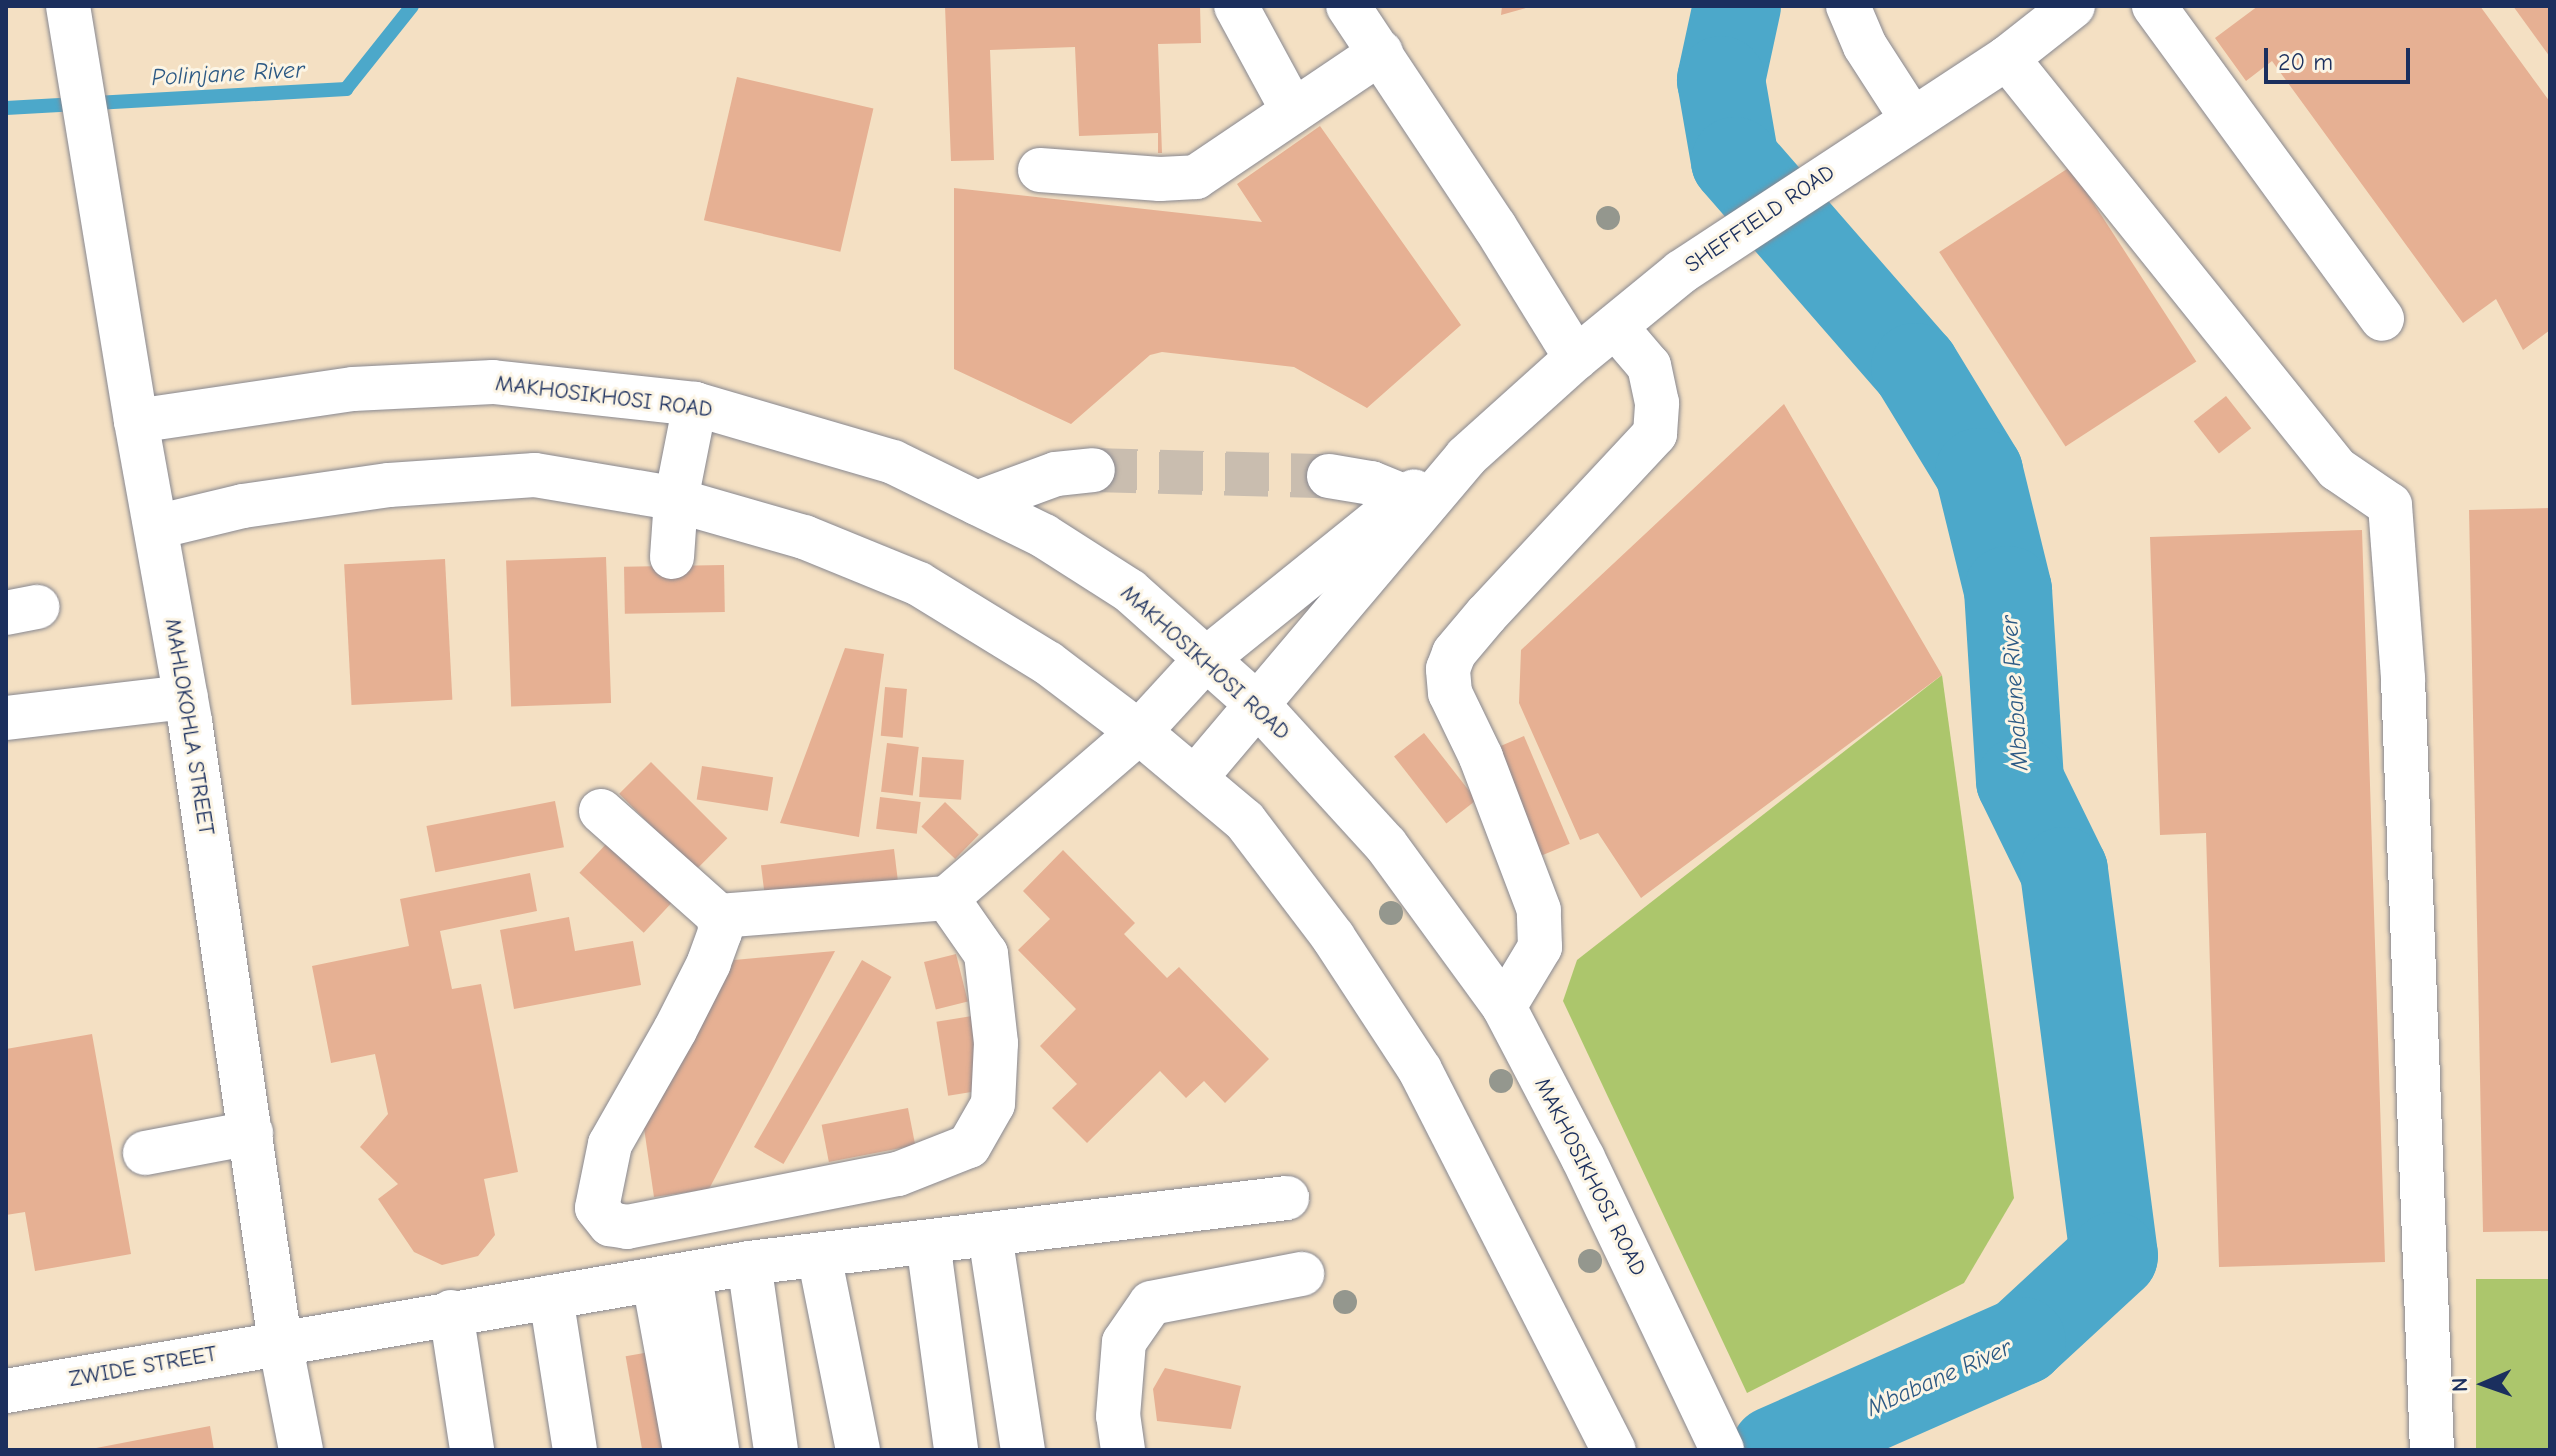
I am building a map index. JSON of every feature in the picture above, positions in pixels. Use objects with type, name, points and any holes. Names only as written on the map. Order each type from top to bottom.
[{"type":"main road","points":[[1236,6],[1293,111]]},
{"type":"main road","points":[[1348,6],[1381,52],[1576,358]]},
{"type":"main road","points":[[1848,6],[1865,46],[1912,119]]},
{"type":"main road","points":[[2154,6],[2382,319]]},
{"type":"main road","name":"SHEFFIELD ROAD","points":[[1195,778],[1259,706],[1466,457],[1576,358],[1681,272],[2007,58],[2065,8]]},
{"type":"main road","name":"MAHLOKOHLA STREET","points":[[70,24],[186,697],[280,1342],[301,1450]]},
{"type":"main road","points":[[1040,170],[1160,179],[1196,177],[1381,52]]},
{"type":"main road","points":[[2007,58],[2337,469],[2390,505],[2403,679],[2432,1450]]},
{"type":"main road","points":[[1504,1007],[1540,947],[1539,910],[1481,757],[1450,693],[1448,669],[1454,653],[1497,604],[1655,434],[1657,403],[1649,366],[1615,326]]},
{"type":"main road","name":"MAKHOSIKHOSI ROAD","points":[[136,421],[353,389],[493,382],[695,404],[893,462],[1044,536],[1130,591],[1259,706],[1386,845],[1504,1007],[1583,1158],[1722,1450]]},
{"type":"main road","points":[[672,557],[676,500],[695,404]]},
{"type":"main road","name":"SHEFFIELD ROAD","points":[[947,898],[1139,732],[1206,659],[1405,497],[1466,457]]},
{"type":"main road","points":[[977,503],[1056,474],[1093,470]]},
{"type":"main road","points":[[156,527],[243,506],[375,487],[535,475],[676,500],[804,537],[919,584],[1048,663],[1195,778],[1254,833],[1333,937],[1420,1070],[1614,1450]]},
{"type":"main road","points":[[1329,476],[1371,483],[1405,497]]},
{"type":"main road","points":[[6,718],[186,697]]},
{"type":"main road","points":[[601,811],[719,916],[720,932],[709,963],[610,1144],[597,1208],[610,1224],[627,1227],[898,1174],[969,1146],[993,1104],[996,1043],[986,954],[947,898],[719,916]]},
{"type":"main road","points":[[145,1153],[251,1133]]},
{"type":"main road","name":"ZWIDE STREET","points":[[6,1391],[749,1263],[1287,1198]]},
{"type":"main road","points":[[990,1235],[1023,1450]]},
{"type":"main road","points":[[928,1242],[956,1450]]},
{"type":"main road","points":[[819,1255],[858,1450]]},
{"type":"main road","points":[[749,1263],[776,1450]]},
{"type":"main road","points":[[1123,1450],[1118,1416],[1124,1342],[1151,1303],[1302,1274]]},
{"type":"main road","points":[[672,1278],[685,1450]]},
{"type":"main road","points":[[672,1278],[717,1450]]},
{"type":"main road","points":[[551,1297],[575,1450]]},
{"type":"main road","points":[[451,1312],[472,1450]]},
{"type":"green space","points":[[1942,675],[2014,1198],[1964,1283],[1747,1393],[1563,1001],[1577,960]]},
{"type":"green space","points":[[2476,1279],[2550,1279],[2550,1450],[2476,1450]]},
{"type":"building","points":[[945,6],[1200,6],[1201,43],[1158,44],[1162,153],[1158,153],[1158,133],[1079,136],[1075,47],[990,50],[994,160],[951,161]]},
{"type":"building","points":[[1502,6],[1533,6],[1501,15]]},
{"type":"building","points":[[2258,6],[2480,6],[2550,102],[2550,330],[2523,350],[2496,299],[2463,323],[2272,61],[2246,81],[2215,38]]},
{"type":"building","points":[[2513,6],[2550,6],[2550,57]]},
{"type":"building","points":[[737,77],[873,108],[840,252],[704,220]]},
{"type":"building","points":[[1320,126],[1461,325],[1367,408],[1294,367],[1162,352],[1150,355],[1071,424],[954,369],[954,188],[1262,222],[1237,184]]},
{"type":"building","points":[[2070,167],[2196,362],[2066,447],[1939,252]]},
{"type":"building","points":[[2226,396],[2251,428],[2219,454],[2194,421]]},
{"type":"building","points":[[1784,404],[1942,675],[1641,898],[1598,833],[1580,840],[1519,703],[1521,650]]},
{"type":"building","points":[[2550,508],[2550,1231],[2483,1232],[2469,510]]},
{"type":"building","points":[[2362,530],[2385,1262],[2219,1267],[2206,833],[2160,835],[2150,537]]},
{"type":"building","points":[[606,557],[611,703],[511,706],[506,560]]},
{"type":"building","points":[[445,559],[452,700],[352,705],[344,564]]},
{"type":"building","points":[[724,565],[725,612],[625,614],[624,567]]},
{"type":"building","points":[[845,648],[884,654],[859,837],[780,823]]},
{"type":"building","points":[[885,687],[907,689],[903,738],[881,736]]},
{"type":"building","points":[[1424,733],[1476,800],[1446,823],[1394,756]]},
{"type":"building","points":[[1524,736],[1570,844],[1537,857],[1492,750]]},
{"type":"building","points":[[887,743],[919,747],[913,796],[881,792]]},
{"type":"building","points":[[922,757],[964,760],[961,800],[919,797]]},
{"type":"building","points":[[651,762],[727,838],[696,870],[619,794]]},
{"type":"building","points":[[702,766],[773,777],[768,811],[697,800]]},
{"type":"building","points":[[880,797],[921,802],[917,834],[876,829]]},
{"type":"building","points":[[555,801],[564,847],[435,872],[426,826]]},
{"type":"building","points":[[945,802],[979,835],[955,859],[921,826]]},
{"type":"building","points":[[608,842],[672,902],[644,933],[579,873]]},
{"type":"building","points":[[894,849],[898,883],[765,899],[761,865]]},
{"type":"building","points":[[1063,850],[1135,923],[1124,934],[1167,978],[1179,967],[1269,1059],[1225,1103],[1204,1081],[1186,1098],[1160,1071],[1087,1143],[1052,1108],[1077,1084],[1040,1046],[1076,1009],[1018,950],[1050,919],[1023,891]]},
{"type":"building","points":[[530,873],[537,911],[440,931],[452,989],[481,984],[518,1172],[484,1179],[495,1235],[478,1256],[442,1265],[414,1252],[378,1199],[398,1184],[360,1147],[388,1114],[375,1054],[331,1063],[312,966],[409,946],[400,899]]},
{"type":"building","points":[[569,917],[575,951],[633,941],[641,985],[514,1009],[500,930]]},
{"type":"building","points":[[835,951],[709,1189],[654,1197],[644,1128],[734,960]]},
{"type":"building","points":[[956,954],[968,1002],[936,1010],[924,962]]},
{"type":"building","points":[[862,960],[891,977],[783,1164],[754,1147]]},
{"type":"building","points":[[972,1016],[984,1090],[948,1096],[936,1022]]},
{"type":"building","points":[[92,1034],[131,1254],[35,1271],[25,1212],[6,1215],[6,1049]]},
{"type":"building","points":[[908,1108],[915,1145],[829,1162],[822,1125]]},
{"type":"building","points":[[667,1349],[685,1450],[642,1450],[626,1356]]},
{"type":"building","points":[[1165,1368],[1241,1386],[1231,1429],[1157,1421],[1153,1389]]},
{"type":"building","points":[[210,1426],[214,1450],[91,1450],[91,1449]]},
{"type":"waterway","name":"Polinjane River","points":[[6,108],[346,89],[412,6]]},
{"type":"waterway","name":"Mbabane River","points":[[1737,6],[1721,80],[1735,161],[1915,367],[1979,472],[2008,590],[2020,781],[2064,871],[2114,1256],[2022,1341],[1775,1450]]},
{"type":"tunnel","points":[[1093,470],[1329,476]]}]
